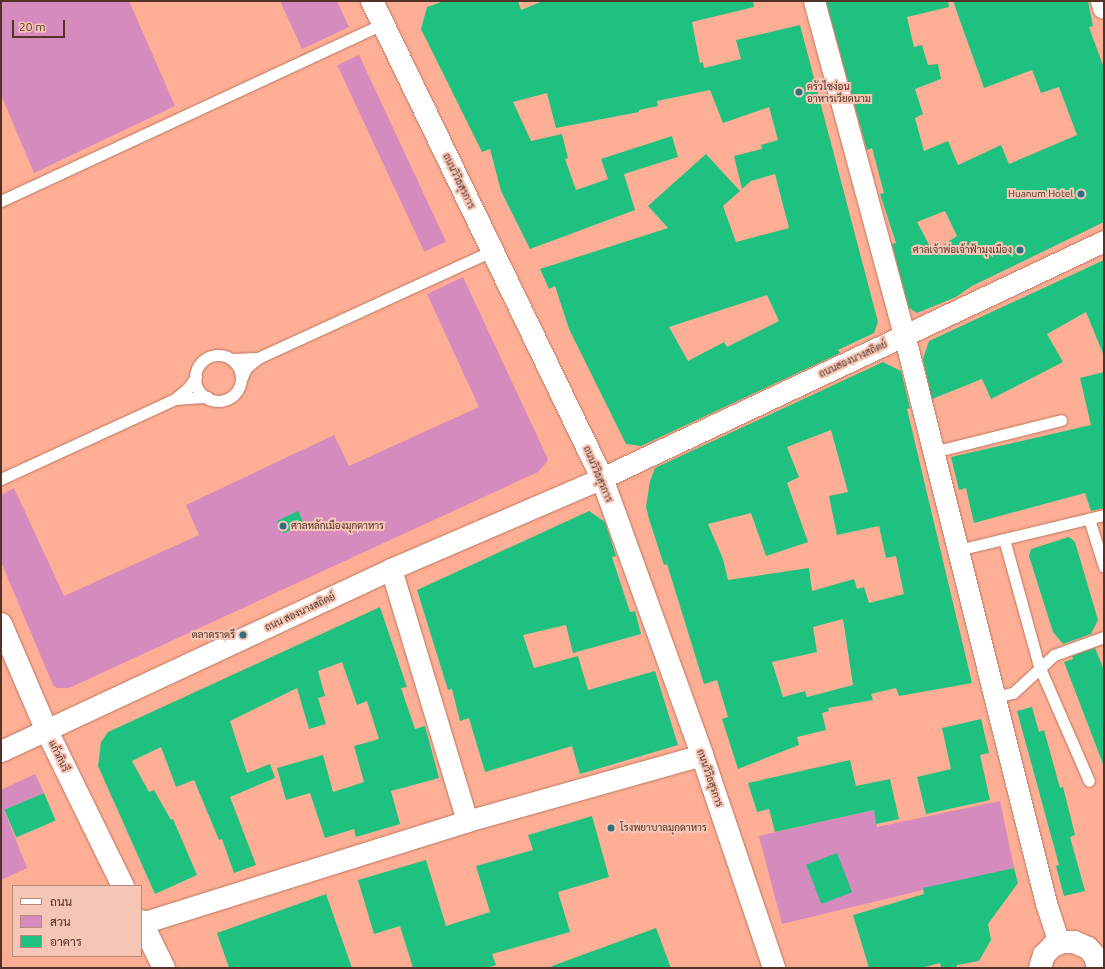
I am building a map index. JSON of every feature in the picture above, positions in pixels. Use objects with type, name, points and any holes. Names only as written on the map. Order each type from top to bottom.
[{"type":"main road","points":[[1102,1],[1104,8]]},
{"type":"main road","name":"ถนนวิวิธสุรการ","points":[[374,2],[383,24],[602,478],[702,755],[774,967]]},
{"type":"main road","name":"แก้วกินรี","points":[[1,624],[5,647],[123,885]]},
{"type":"main road","points":[[142,924],[164,968]]},
{"type":"main road","points":[[1040,968],[1044,955],[1059,943],[1074,942],[1084,945],[1099,961]]},
{"type":"street","points":[[814,1],[904,334],[1046,903],[1059,943]]},
{"type":"street","name":"ถนนสองนางสถิตย์","points":[[602,478],[904,334],[1104,241]]},
{"type":"street","name":"ถนน สองนางสถิตย์","points":[[1,751],[391,569],[602,478]]},
{"type":"street","points":[[391,569],[467,821]]},
{"type":"street","points":[[142,922],[467,821],[702,755]]},
{"type":"lane","points":[[1,201],[383,24]]},
{"type":"lane","points":[[175,399],[207,398],[214,400],[228,398],[235,394],[246,368],[258,358],[492,251]]},
{"type":"lane","points":[[207,398],[198,387],[196,377],[198,366],[209,357],[217,355],[232,359],[258,358]]},
{"type":"lane","points":[[232,359],[238,365],[241,380]]},
{"type":"lane","points":[[1,479],[175,399],[188,388],[196,377]]},
{"type":"lane","points":[[933,452],[1061,420]]},
{"type":"lane","points":[[958,550],[1104,515]]},
{"type":"lane","points":[[1089,519],[1104,567]]},
{"type":"lane","points":[[1004,539],[1039,666],[1089,781]]},
{"type":"lane","points":[[995,697],[1013,693],[1039,666],[1054,655],[1103,639]]},
{"type":"green space","points":[[1,1],[129,1],[175,106],[34,173],[1,95]]},
{"type":"green space","points":[[280,1],[337,1],[349,27],[302,49]]},
{"type":"green space","points":[[359,55],[446,242],[424,252],[337,65]]},
{"type":"green space","points":[[463,277],[547,457],[547,462],[538,472],[69,688],[57,688],[53,685],[1,562],[1,495],[14,488],[64,596],[199,535],[186,505],[334,435],[349,466],[479,407],[427,294]]},
{"type":"green space","points":[[35,774],[44,793],[4,810],[27,868],[1,880],[1,790]]},
{"type":"green space","points":[[1000,801],[1014,868],[782,924],[759,836],[874,810],[877,827]]},
{"type":"building","points":[[444,1],[518,1],[521,10],[543,1],[753,1],[754,7],[692,22],[700,63],[703,62],[704,68],[741,59],[736,40],[800,25],[878,322],[874,333],[838,350],[840,353],[641,446],[626,444],[569,329],[555,286],[549,289],[540,269],[668,228],[648,206],[706,154],[740,191],[723,206],[736,242],[789,228],[775,174],[751,181],[742,189],[734,156],[762,149],[761,145],[778,140],[769,107],[723,123],[710,90],[657,101],[658,106],[639,110],[639,112],[556,128],[547,93],[513,102],[531,141],[562,134],[568,158],[565,159],[576,190],[608,179],[601,159],[672,136],[678,157],[624,174],[635,210],[530,249],[501,191],[490,149],[482,152],[421,29],[427,7]],"holes":[[[767,295],[779,321],[727,347],[724,342],[688,361],[669,327]]]},
{"type":"building","points":[[826,1],[948,1],[949,7],[907,17],[914,47],[922,45],[928,65],[938,64],[941,79],[915,89],[923,114],[915,118],[924,151],[948,141],[958,165],[1001,145],[1009,164],[1077,135],[1059,87],[1041,93],[1032,70],[984,88],[953,1],[1088,1],[1093,26],[1089,27],[1104,68],[1104,222],[972,286],[956,297],[917,313],[909,308],[892,244],[896,243],[880,194],[884,193],[872,148],[867,150]],"holes":[[[945,211],[957,236],[933,252],[917,222]]]},
{"type":"building","points":[[1104,260],[1104,356],[1086,312],[1047,334],[1063,362],[991,399],[982,379],[932,399],[923,359],[929,341]]},
{"type":"building","points":[[883,362],[901,371],[910,408],[907,409],[972,683],[899,696],[896,688],[871,694],[873,700],[828,708],[829,711],[822,713],[826,730],[797,737],[799,745],[738,769],[722,719],[728,717],[717,680],[704,684],[667,564],[664,565],[649,519],[646,507],[650,481],[655,468]],"holes":[[[831,430],[848,492],[829,496],[837,535],[879,526],[886,558],[896,556],[904,594],[869,603],[864,587],[857,589],[854,579],[812,591],[809,568],[728,580],[723,559],[708,524],[751,513],[766,556],[808,542],[787,483],[799,477],[787,447]],[[843,619],[853,685],[807,697],[805,691],[783,697],[772,662],[817,652],[813,627]]]},
{"type":"building","points":[[1104,372],[1104,508],[1091,511],[1085,493],[974,523],[966,488],[959,490],[951,457],[1091,425],[1080,378]]},
{"type":"building","points":[[298,511],[304,524],[283,533],[277,521]]},
{"type":"building","points":[[589,511],[605,522],[616,556],[612,557],[630,612],[635,611],[641,634],[573,653],[566,625],[523,635],[534,668],[578,656],[588,690],[655,671],[678,745],[580,774],[572,746],[485,772],[469,718],[460,721],[452,689],[448,690],[417,590]]},
{"type":"building","points":[[1069,537],[1075,542],[1098,620],[1091,634],[1063,644],[1053,632],[1029,556],[1031,549]]},
{"type":"building","points":[[380,607],[407,687],[401,688],[415,729],[425,726],[439,778],[391,791],[400,824],[356,837],[354,829],[325,838],[310,793],[286,800],[277,768],[323,755],[333,792],[364,782],[354,746],[379,739],[367,701],[357,705],[342,662],[318,671],[325,696],[318,698],[326,724],[309,729],[297,688],[230,721],[247,773],[270,764],[275,778],[230,797],[256,865],[234,873],[222,839],[219,840],[194,780],[176,787],[161,747],[132,761],[149,792],[154,790],[171,820],[173,819],[197,875],[155,894],[98,766],[101,742],[108,732]]},
{"type":"building","points":[[1095,648],[1104,670],[1103,764],[1064,662],[1073,659],[1072,656]]},
{"type":"building","points":[[1032,707],[1039,732],[1044,730],[1060,788],[1063,787],[1075,835],[1070,837],[1085,891],[1064,896],[1056,866],[1059,865],[1017,711]]},
{"type":"building","points":[[981,719],[989,753],[980,755],[990,800],[926,814],[917,777],[951,769],[942,728]]},
{"type":"building","points":[[850,760],[856,786],[890,779],[899,819],[876,824],[874,810],[775,832],[769,809],[757,812],[748,783]]},
{"type":"building","points":[[44,793],[56,821],[16,837],[4,810]]},
{"type":"building","points":[[592,816],[609,877],[558,892],[570,932],[492,954],[496,965],[487,968],[413,968],[400,926],[374,934],[358,880],[426,860],[446,926],[490,912],[476,866],[533,850],[528,835]]},
{"type":"building","points":[[837,853],[852,892],[821,904],[806,865]]},
{"type":"building","points":[[1014,868],[1018,883],[988,924],[991,940],[979,961],[957,965],[956,968],[941,968],[940,963],[921,968],[869,968],[853,915],[924,894],[923,888]]},
{"type":"building","points":[[326,894],[352,968],[229,968],[217,933]]},
{"type":"building","points":[[656,928],[671,968],[552,968],[552,966]]},
{"type":"place","name":"ครัวไซง่อน อาหารเวียดนาม","points":[[799,92]]},
{"type":"place","name":"Huanum Hotel","points":[[1081,194]]},
{"type":"place","name":"ศาลเจ้าพ่อเจ้าฟ้ามุงเมือง","points":[[1020,250]]},
{"type":"place","name":"ศาลหลักเมืองมุกดาหาร","points":[[283,526]]},
{"type":"place","name":"ตลาดราตรี","points":[[243,635]]},
{"type":"place","name":"โรงพยาบาลมุกดาหาร","points":[[611,828]]}]
